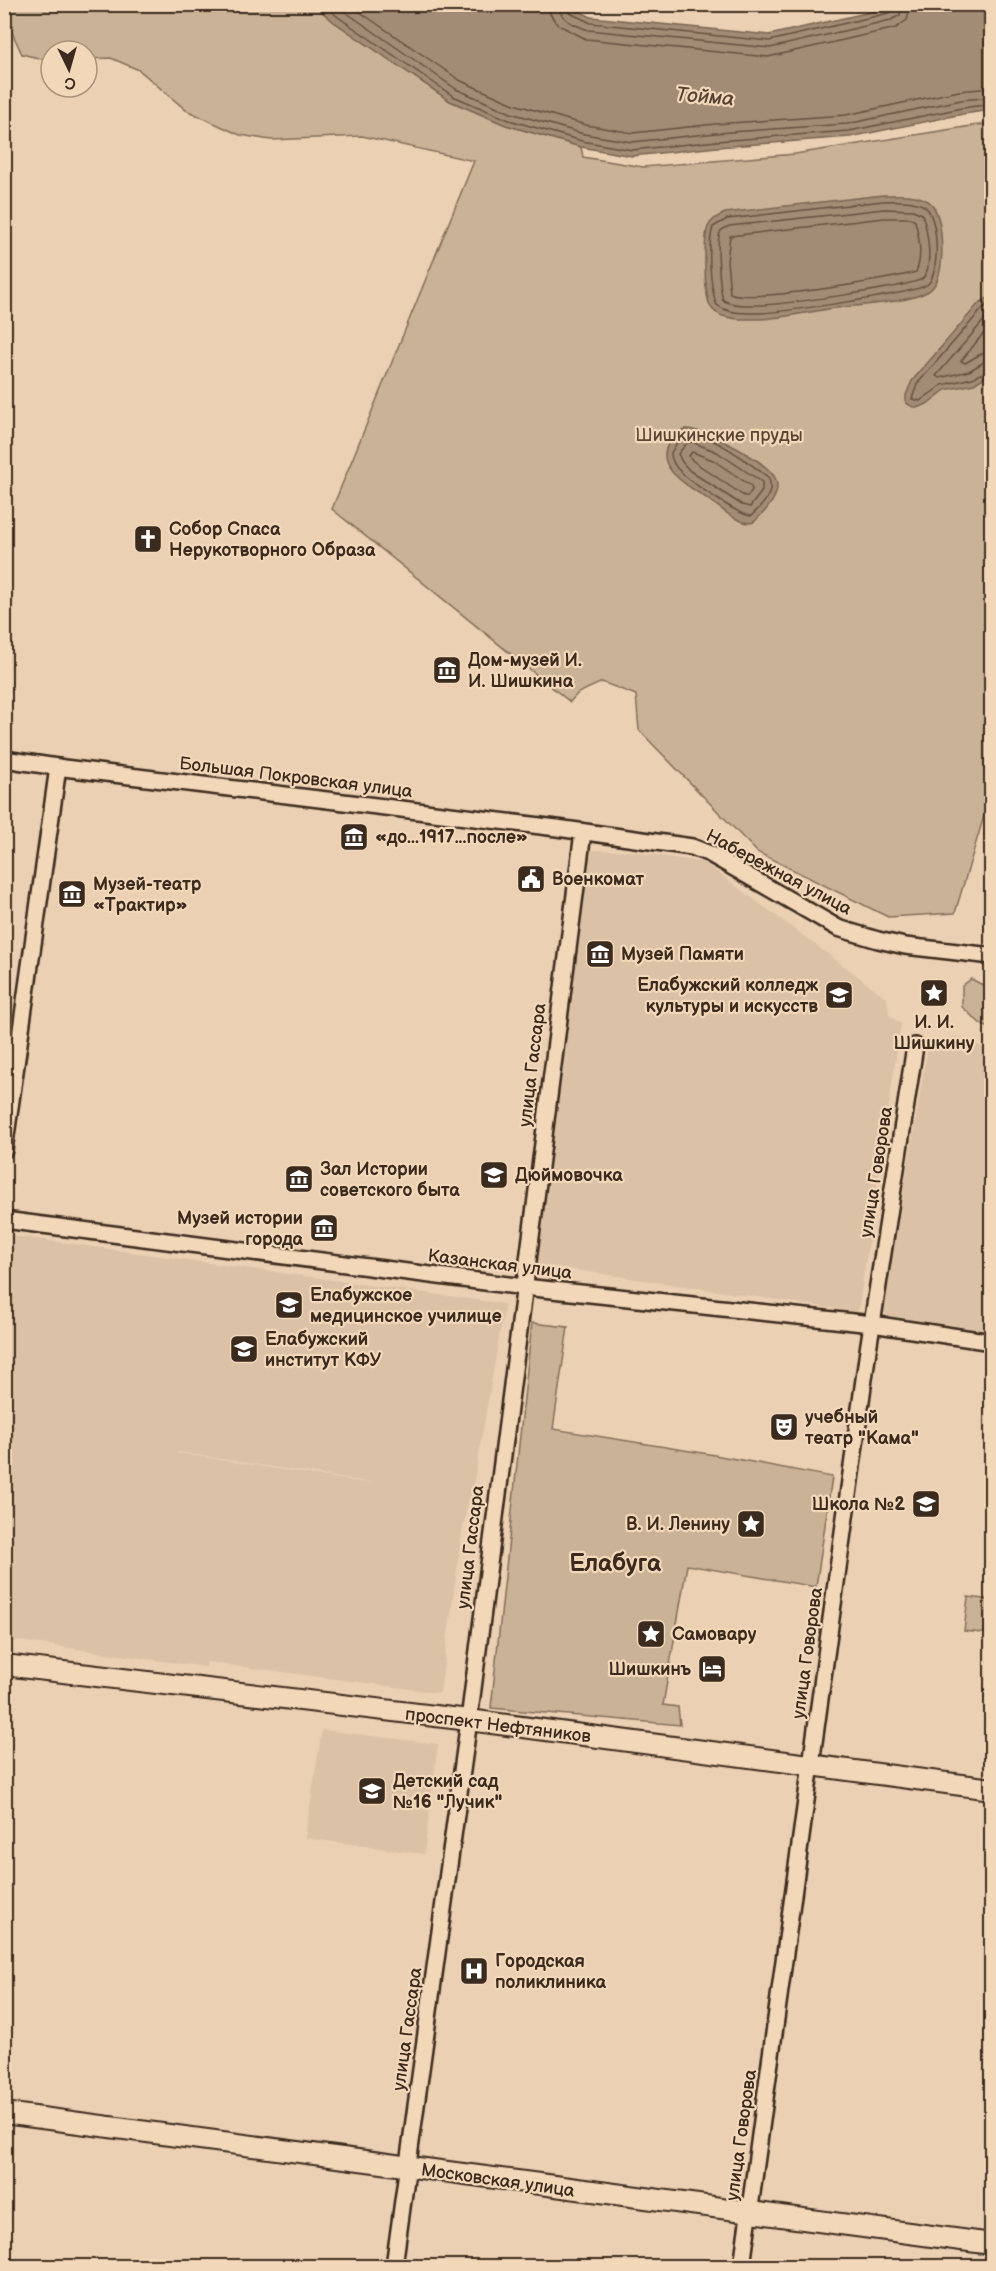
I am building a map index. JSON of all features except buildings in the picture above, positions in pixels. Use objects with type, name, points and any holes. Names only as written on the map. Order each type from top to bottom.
[{"type":"main road","name":"проспект Нефтяников","points":[[4,1665],[469,1720],[992,1789]]},
{"type":"main road","name":"Московская улица","points":[[4,2113],[992,2244]]},
{"type":"street","name":"Большая Покровская улица","points":[[4,759],[583,832]]},
{"type":"street","points":[[4,1150],[58,767]]},
{"type":"street","name":"Набережная улица","points":[[583,832],[692,847],[710,854],[838,928],[859,935],[905,946],[992,956]]},
{"type":"street","name":"улица Гассара","points":[[394,2266],[469,1720],[583,832]]},
{"type":"street","name":"улица Говорова","points":[[742,2266],[872,1324],[915,1046]]},
{"type":"street","name":"Казанская улица","points":[[4,1220],[524,1287],[872,1324],[992,1342]]},
{"type":"shaded area","points":[[5,589],[13,591],[6,744],[4,744]]},
{"type":"shaded area","points":[[590,850],[631,851],[705,863],[887,998],[889,1015],[901,1024],[858,1312],[535,1264]]},
{"type":"shaded area","points":[[956,1037],[975,1043],[991,1053],[991,1331],[888,1316],[883,1312],[927,1052],[936,1041]]},
{"type":"shaded area","points":[[8,1235],[505,1304],[471,1498],[469,1498],[462,1532],[440,1693],[207,1662],[206,1667],[5,1639],[4,1261]],"holes":[[[178,1452],[380,1484],[177,1453]]]},
{"type":"shaded area","name":"Детский сад №16 \"Лучик\"","points":[[322,1730],[438,1744],[424,1854],[305,1838]]},
{"type":"green space","name":"Шишкинские пруды","points":[[12,5],[314,5],[334,22],[450,101],[506,125],[581,147],[583,157],[643,167],[795,154],[991,123],[992,789],[955,913],[888,917],[757,852],[639,730],[636,695],[602,682],[578,693],[570,702],[332,509],[474,161],[362,136],[271,140],[240,135],[186,110],[139,70],[111,58],[99,58],[99,39],[39,39],[39,58],[22,54],[9,26]]},
{"type":"green space","points":[[971,979],[991,989],[991,1029],[981,1024],[962,1007],[962,986]]},
{"type":"green space","points":[[532,1323],[568,1327],[553,1429],[709,1454],[832,1477],[816,1587],[687,1565],[663,1705],[678,1707],[680,1725],[491,1708]]},
{"type":"green space","points":[[968,1597],[991,1600],[991,1634],[964,1631]]},
{"type":"water","name":"Тойма","points":[[314,5],[567,5],[591,17],[769,35],[901,5],[991,5],[991,110],[850,137],[632,156],[581,147],[506,125],[450,101],[334,22]]},
{"type":"water","points":[[883,195],[917,197],[928,201],[933,206],[940,225],[942,249],[937,280],[929,291],[893,302],[770,318],[729,318],[717,314],[710,306],[706,283],[706,239],[710,224],[718,216],[725,213]]},
{"type":"water","points":[[991,296],[991,373],[974,384],[945,390],[920,407],[913,407],[906,403],[906,395],[912,381],[979,303]]},
{"type":"water","points":[[686,429],[721,440],[750,456],[771,473],[776,480],[777,491],[769,506],[754,522],[744,522],[733,517],[684,483],[670,469],[665,452],[672,438]]},
{"type":"place","name":"Собор Спаса Нерукотворного Образа","points":[[148,539]]},
{"type":"place","name":"Дом-музей И. И. Шишкина","points":[[447,670]]},
{"type":"place","name":"«до...1917...после»","points":[[354,837]]},
{"type":"place","name":"Военкомат","points":[[531,879]]},
{"type":"place","name":"Музей-театр «Трактир»","points":[[72,894]]},
{"type":"place","name":"Музей Памяти","points":[[600,954]]},
{"type":"place","name":"И. И. Шишкину","points":[[934,993]]},
{"type":"place","name":"Елабужский колледж культуры и искусств","points":[[839,995]]},
{"type":"place","name":"Дюймовочка","points":[[494,1175]]},
{"type":"place","name":"Зал Истории советского быта","points":[[299,1179]]},
{"type":"place","name":"Музей истории города","points":[[324,1228]]},
{"type":"place","name":"Елабужское медицинское училище","points":[[289,1305]]},
{"type":"place","name":"Елабужский институт КФУ","points":[[244,1349]]},
{"type":"place","name":"учебный театр \"Кама\"","points":[[784,1427]]},
{"type":"place","name":"Школа №2","points":[[926,1504]]},
{"type":"place","name":"В. И. Ленину","points":[[751,1524]]},
{"type":"place","name":"Самовару","points":[[651,1634]]},
{"type":"place","name":"Шишкинъ","points":[[712,1669]]},
{"type":"place","name":"Детский сад №16 \"Лучик\"","points":[[372,1791]]},
{"type":"place","name":"Городская поликлиника","points":[[474,1971]]},
{"type":"district","name":"Елабуга","points":[[615,1563]]}]
